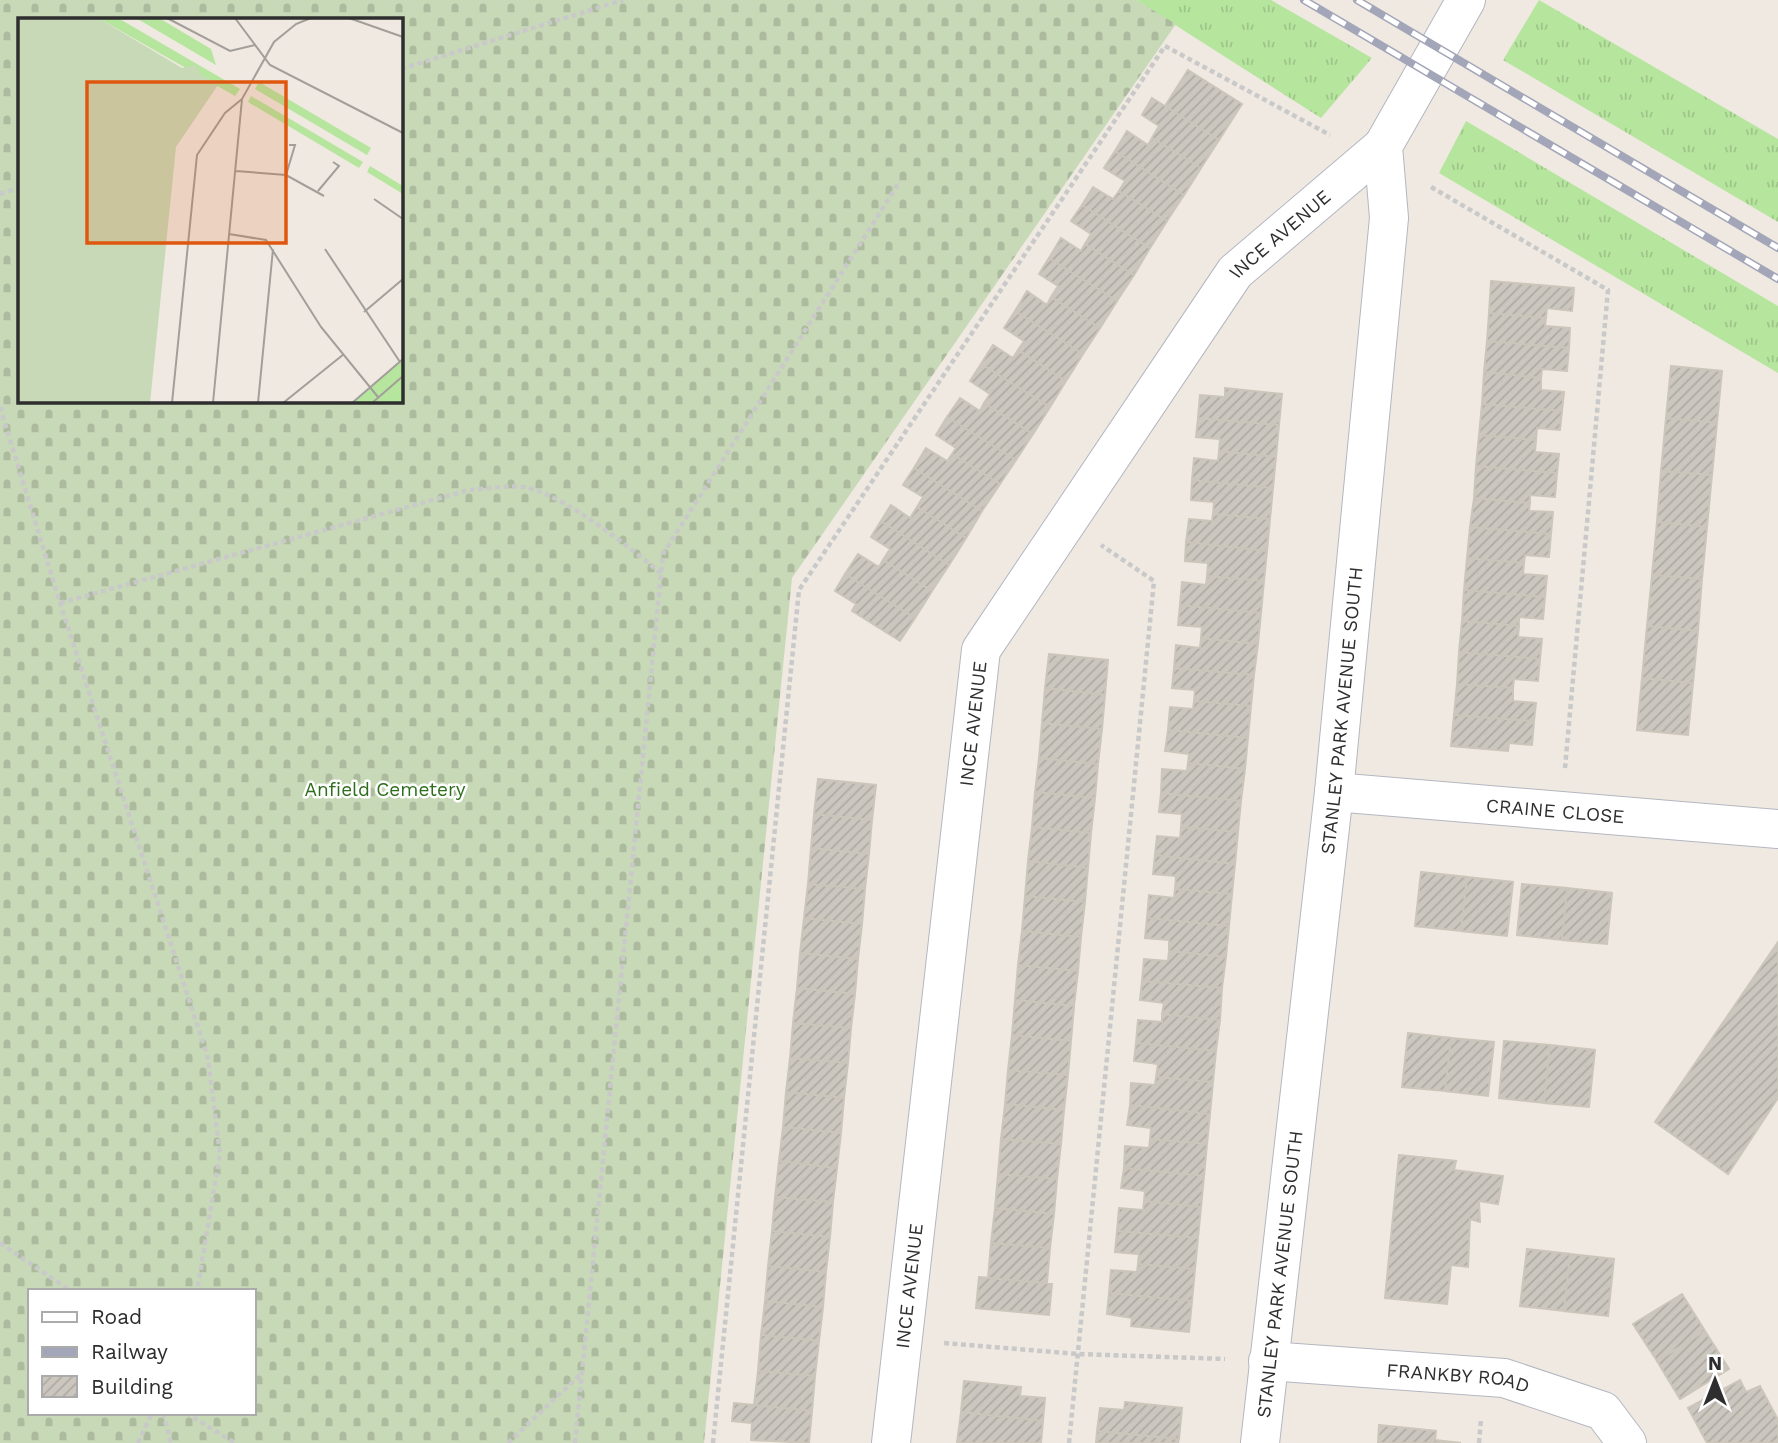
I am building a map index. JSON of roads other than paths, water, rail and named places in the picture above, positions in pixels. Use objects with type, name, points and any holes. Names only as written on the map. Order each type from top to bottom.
[{"type":"street","points":[[1380,161],[1466,0]]},
{"type":"street","name":"INCE AVENUE","points":[[891,1443],[981,650],[1235,272],[1380,161]]},
{"type":"street","name":"STANLEY PARK AVENUE SOUTH","points":[[1260,1443],[1334,792],[1389,218],[1380,161]]},
{"type":"street","name":"CRAINE CLOSE","points":[[1334,792],[1778,829]]},
{"type":"street","name":"FRANKBY ROAD","points":[[1268,1361],[1504,1378],[1604,1411],[1626,1443]]},
{"type":"railway","points":[[1304,0],[1778,279]]},
{"type":"railway","points":[[1357,0],[1778,248]]},
{"type":"park label","name":"Anfield Cemetery","points":[[385,789]]}]
